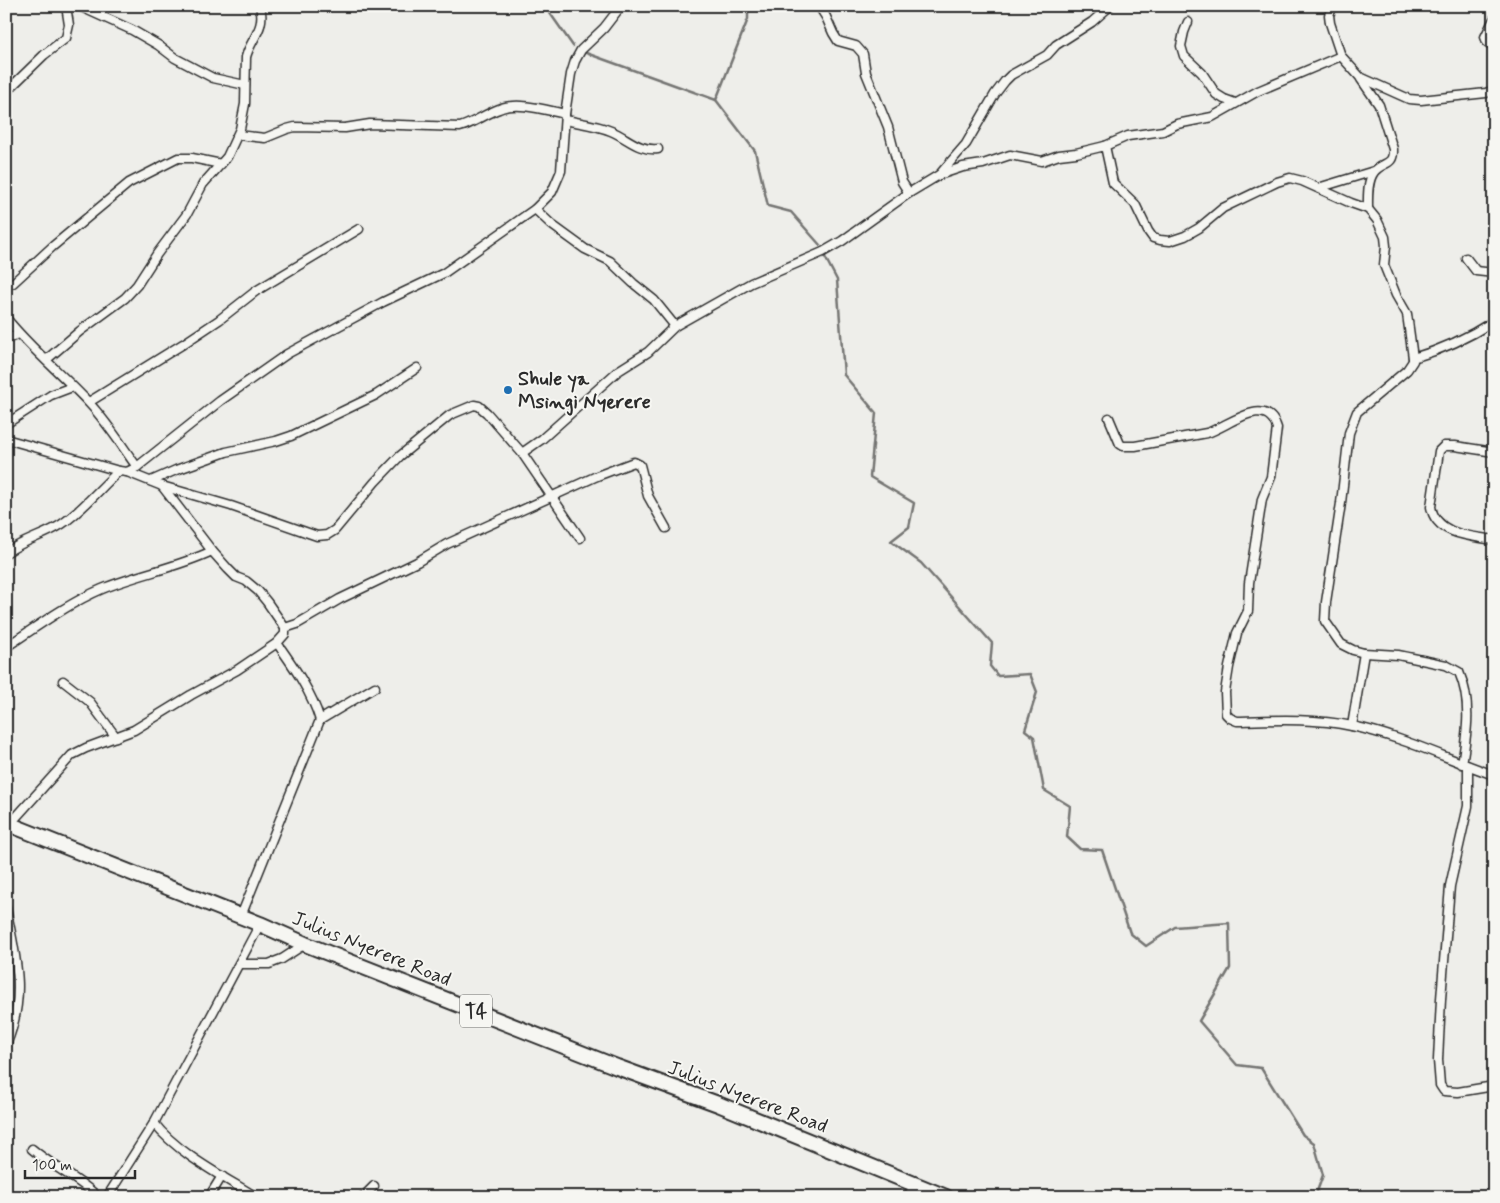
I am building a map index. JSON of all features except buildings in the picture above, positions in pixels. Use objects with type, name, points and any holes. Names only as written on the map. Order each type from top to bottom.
[{"type":"highway","name":"Julius Nyerere Road","points":[[8,823],[241,916],[305,944],[617,1067],[718,1104],[946,1197]]},
{"type":"street","points":[[6,92],[66,38],[69,25],[66,6]]},
{"type":"street","points":[[79,6],[132,30],[182,62],[213,78],[245,86]]},
{"type":"street","points":[[46,360],[80,331],[125,298],[137,285],[187,214],[203,184],[230,153],[238,135],[245,104],[248,50],[259,31],[262,21],[260,6]]},
{"type":"street","points":[[6,554],[24,542],[62,524],[123,471],[137,468],[220,401],[287,354],[383,302],[444,273],[535,209],[552,192],[561,171],[565,117],[571,74],[575,61],[581,50],[604,28],[621,6]]},
{"type":"street","points":[[819,6],[838,41],[856,46],[863,54],[866,73],[888,127],[902,182],[909,193]]},
{"type":"street","points":[[939,175],[966,144],[995,94],[1011,74],[1047,55],[1056,45],[1092,22],[1110,6]]},
{"type":"street","points":[[1318,188],[1374,171],[1391,160],[1393,148],[1379,105],[1360,77],[1341,56],[1330,23],[1329,15],[1333,6]]},
{"type":"street","points":[[1494,19],[1485,37],[1494,47]]},
{"type":"street","points":[[1188,22],[1181,46],[1184,56],[1202,73],[1216,94],[1235,103]]},
{"type":"street","points":[[522,453],[542,439],[615,374],[648,352],[675,326],[751,284],[823,252],[842,241],[909,193],[939,175],[963,167],[983,164],[1010,156],[1042,161],[1059,155],[1105,146],[1128,136],[1163,131],[1177,124],[1212,117],[1258,91],[1341,56]]},
{"type":"street","points":[[1360,77],[1410,99],[1421,100],[1478,94],[1494,90]]},
{"type":"street","points":[[238,135],[265,138],[295,127],[346,128],[370,124],[460,128],[499,109],[510,106],[526,107],[593,125],[612,131],[647,150],[658,149]]},
{"type":"street","points":[[1105,146],[1114,183],[1135,204],[1153,238],[1170,241],[1185,236],[1199,228],[1223,208],[1277,182],[1290,178],[1368,209],[1377,220],[1385,237],[1384,265],[1396,296],[1407,314],[1413,361],[1408,370],[1357,412],[1349,433],[1341,503],[1327,592],[1325,621],[1341,644],[1353,650],[1364,653],[1398,654],[1446,665],[1459,672],[1465,688],[1468,712],[1465,765],[1468,806],[1450,886],[1438,1060],[1440,1085],[1444,1091],[1458,1092],[1494,1086]]},
{"type":"street","points":[[6,286],[13,283],[113,195],[134,180],[178,158],[192,158],[221,164]]},
{"type":"street","points":[[1368,209],[1370,180],[1374,171]]},
{"type":"street","points":[[535,209],[552,225],[585,249],[610,261],[654,300],[675,326]]},
{"type":"street","points":[[89,402],[183,344],[256,291],[359,229]]},
{"type":"street","points":[[1466,258],[1476,270],[1494,273]]},
{"type":"street","points":[[6,318],[19,334],[89,402],[137,468]]},
{"type":"street","points":[[1413,358],[1453,343],[1494,321]]},
{"type":"street","points":[[6,339],[19,334]]},
{"type":"street","points":[[151,481],[226,452],[291,436],[376,395],[418,368]]},
{"type":"street","points":[[6,424],[44,400],[72,387]]},
{"type":"street","points":[[6,439],[123,471],[162,486],[231,506],[317,536],[327,535],[335,530],[400,456],[450,416],[474,405],[479,406],[487,413],[522,453],[580,538]]},
{"type":"street","points":[[1109,418],[1120,444],[1123,446],[1134,446],[1207,433],[1218,430],[1253,412],[1266,412],[1275,421],[1277,428],[1271,477],[1262,499],[1249,583],[1248,611],[1237,633],[1229,667],[1225,692],[1226,714],[1237,721],[1293,719],[1352,726],[1420,747],[1494,775]]},
{"type":"street","points":[[1494,452],[1454,446],[1444,446],[1438,451],[1431,507],[1433,516],[1449,530],[1494,540]]},
{"type":"street","points":[[285,628],[297,624],[340,599],[417,562],[447,544],[631,463],[636,462],[640,466],[648,496],[666,528]]},
{"type":"street","points":[[8,823],[72,755],[134,730],[177,703],[237,670],[277,643],[285,634],[285,628],[258,591],[246,581],[236,577],[212,551],[162,486]]},
{"type":"street","points":[[6,647],[48,620],[103,589],[189,562],[212,551]]},
{"type":"street","points":[[277,643],[301,679],[320,720]]},
{"type":"street","points":[[1352,726],[1364,653]]},
{"type":"street","points":[[63,681],[90,702],[116,737]]},
{"type":"street","points":[[241,916],[320,720],[375,687]]},
{"type":"street","points":[[6,908],[15,948],[19,994],[15,1020],[6,1045]]},
{"type":"street","points":[[107,1197],[154,1123],[260,924]]},
{"type":"street","points":[[240,964],[269,964],[282,959],[305,944]]},
{"type":"street","points":[[154,1123],[175,1143],[256,1197]]},
{"type":"street","points":[[32,1149],[69,1173],[98,1197]]},
{"type":"street","points":[[209,1197],[222,1176]]},
{"type":"street","points":[[907,1197],[916,1185]]},
{"type":"street","points":[[363,1197],[374,1186]]},
{"type":"waterway","points":[[545,6],[573,46]]},
{"type":"waterway","points":[[748,6],[748,19],[716,100],[755,151],[768,206],[791,212],[820,245]]},
{"type":"waterway","points":[[586,53],[716,100]]},
{"type":"waterway","points":[[825,257],[837,280],[844,375],[876,413],[870,477],[914,503],[909,527],[891,541],[921,563],[992,643],[990,666],[998,676],[1030,674],[1037,692],[1025,730],[1034,737],[1044,790],[1070,806],[1067,837],[1080,849],[1102,850],[1130,933],[1146,946],[1175,927],[1229,923],[1230,968],[1199,1021],[1237,1065],[1261,1068],[1303,1135],[1314,1143],[1323,1175],[1315,1197]]},
{"type":"place","name":"Shule ya Msingi Nyerere","points":[[508,390]]}]
